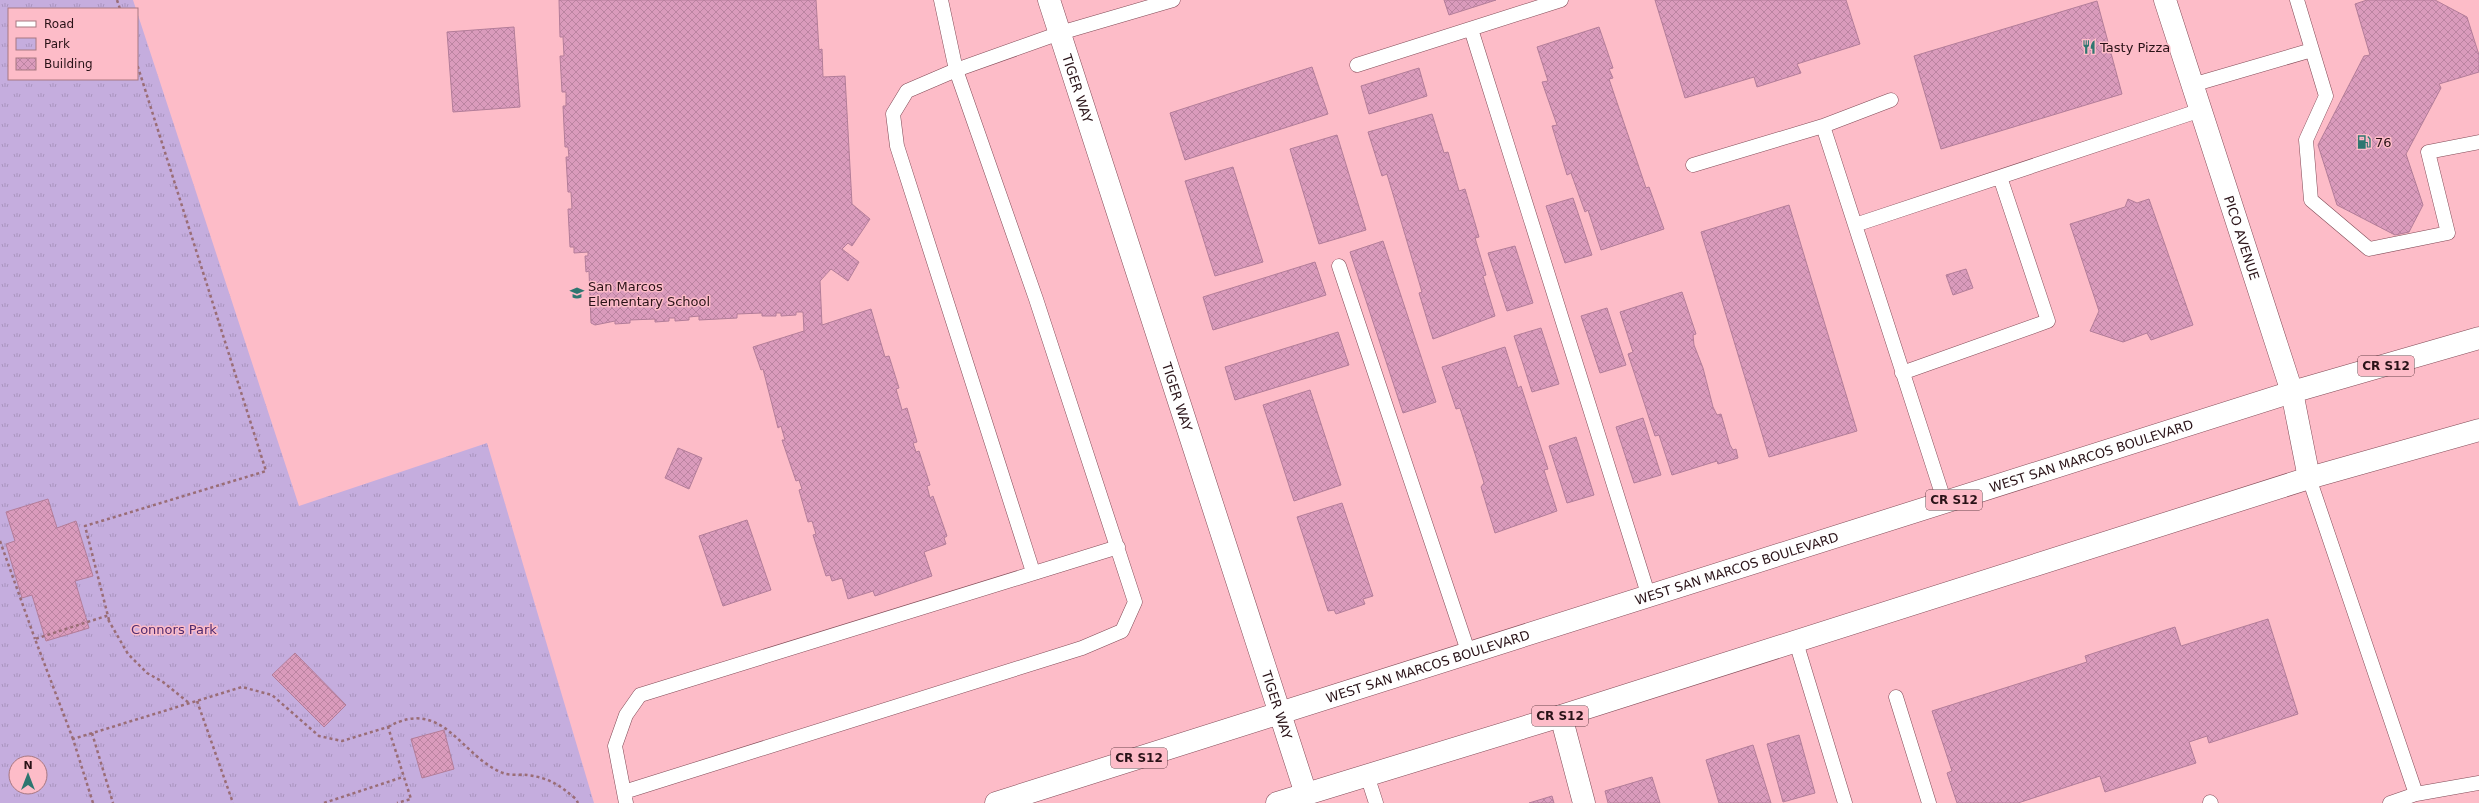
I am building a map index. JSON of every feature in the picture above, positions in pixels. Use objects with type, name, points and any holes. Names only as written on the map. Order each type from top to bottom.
[{"type":"main road","name":"TIGER WAY","points":[[1049,0],[1306,794]]},
{"type":"main road","name":"PICO AVENUE","points":[[2165,0],[2292,392],[2309,478]]},
{"type":"main road","name":"WEST SAN MARCOS BOULEVARD","points":[[996,803],[1281,714],[2292,392],[2479,338]]},
{"type":"main road","name":"CR S12","points":[[1277,803],[1796,642],[2309,478],[2479,430]]},
{"type":"main road","points":[[1561,716],[1584,803]]},
{"type":"lane","points":[[941,0],[956,70],[1036,299],[1118,547],[1135,602],[1122,631],[1082,648],[625,797],[615,746],[626,715],[640,695],[961,598],[1033,572],[1118,547]]},
{"type":"lane","points":[[1033,572],[896,140],[893,114],[906,91],[956,70],[1060,33],[1173,0]]},
{"type":"lane","points":[[1357,65],[1561,0]]},
{"type":"lane","points":[[2298,0],[2326,96],[2306,140],[2312,200],[2369,249],[2448,233],[2428,152],[2479,142]]},
{"type":"lane","points":[[1471,29],[1649,597]]},
{"type":"lane","points":[[2192,85],[2312,50]]},
{"type":"lane","points":[[1693,164],[1823,126],[1891,100]]},
{"type":"lane","points":[[1855,225],[2201,110]]},
{"type":"lane","points":[[1823,126],[1945,503]]},
{"type":"lane","points":[[1902,372],[2048,320],[2000,177]]},
{"type":"lane","points":[[1339,266],[1469,654]]},
{"type":"lane","points":[[2309,478],[2385,695],[2416,794]]},
{"type":"lane","points":[[1796,642],[1845,803]]},
{"type":"lane","points":[[1896,697],[1929,803]]},
{"type":"lane","points":[[1367,775],[1376,803]]},
{"type":"lane","points":[[2390,803],[2416,794],[2479,783]]},
{"type":"path","points":[[138,67],[266,471],[85,526],[109,620],[128,654],[147,673],[163,682],[189,703]]},
{"type":"path","points":[[0,541],[73,739],[93,803]]},
{"type":"path","points":[[35,639],[106,616],[109,620]]},
{"type":"path","points":[[73,739],[242,687],[272,695],[319,736],[342,741],[388,727],[397,722],[413,719],[434,720],[454,734],[479,760],[504,774],[528,775],[554,781],[576,799],[578,803]]},
{"type":"path","points":[[197,701],[233,803]]},
{"type":"path","points":[[388,727],[412,803]]},
{"type":"path","points":[[92,733],[112,803]]},
{"type":"path","points":[[324,803],[403,777]]},
{"type":"path","points":[[397,803],[411,799]]},
{"type":"green space","name":"Connors Park","points":[[0,0],[133,0],[136,8],[8,8],[8,80],[138,80],[138,15],[299,506],[487,443],[594,803],[0,803]]},
{"type":"building","points":[[559,0],[816,0],[819,50],[822,49],[823,77],[845,76],[852,204],[870,219],[852,246],[848,243],[842,249],[859,262],[848,281],[831,269],[820,281],[822,325],[871,309],[885,357],[889,356],[899,388],[896,389],[902,410],[907,408],[917,442],[913,443],[916,452],[919,451],[930,485],[927,486],[930,498],[933,496],[947,536],[944,538],[946,544],[924,552],[932,576],[875,596],[873,591],[848,599],[842,578],[832,581],[830,575],[826,576],[813,535],[816,534],[812,521],[808,522],[799,490],[802,489],[799,480],[796,481],[782,440],[785,440],[781,426],[778,428],[763,369],[761,370],[753,347],[804,331],[803,312],[796,312],[796,315],[781,316],[781,313],[776,313],[776,316],[762,316],[762,313],[737,314],[737,318],[699,320],[699,316],[689,317],[689,320],[675,321],[675,318],[669,318],[669,321],[655,322],[655,319],[630,320],[630,323],[615,324],[615,321],[595,325],[591,323],[589,271],[586,272],[585,256],[588,256],[588,252],[574,253],[574,247],[570,247],[568,209],[572,209],[571,192],[568,192],[566,157],[569,157],[568,147],[565,147],[563,106],[566,106],[566,92],[562,92],[560,56],[564,56],[563,37],[560,37]]},
{"type":"building","points":[[1444,0],[1496,0],[1449,15]]},
{"type":"building","points":[[1655,0],[1846,0],[1860,44],[1797,64],[1801,73],[1757,87],[1754,77],[1685,98]]},
{"type":"building","points":[[2367,0],[2435,0],[2467,17],[2479,55],[2479,72],[2439,84],[2441,88],[2406,154],[2423,205],[2409,232],[2395,235],[2337,205],[2318,145],[2364,56],[2370,55],[2355,4]]},
{"type":"building","points":[[2097,1],[2122,94],[1941,149],[1914,56]]},
{"type":"building","points":[[514,27],[520,107],[453,112],[447,32]]},
{"type":"building","points":[[1599,27],[1613,68],[1609,69],[1613,78],[1609,79],[1646,188],[1649,187],[1664,229],[1601,250],[1588,210],[1585,212],[1571,173],[1567,175],[1552,126],[1557,125],[1542,82],[1548,81],[1537,47]]},
{"type":"building","points":[[1312,67],[1328,114],[1185,160],[1170,113]]},
{"type":"building","points":[[1419,68],[1427,96],[1369,114],[1361,86]]},
{"type":"building","points":[[1432,114],[1444,153],[1448,152],[1459,191],[1465,189],[1479,237],[1475,238],[1486,275],[1483,276],[1495,316],[1433,339],[1419,293],[1422,292],[1387,174],[1382,176],[1368,132]]},
{"type":"building","points":[[1337,135],[1366,230],[1319,244],[1290,149]]},
{"type":"building","points":[[1233,167],[1263,262],[1215,276],[1185,181]]},
{"type":"building","points":[[1573,198],[1592,255],[1565,263],[1546,206]]},
{"type":"building","points":[[2128,199],[2137,203],[2149,199],[2193,325],[2151,340],[2147,333],[2123,342],[2090,331],[2099,311],[2070,224],[2125,207]]},
{"type":"building","points":[[1789,205],[1857,431],[1769,457],[1701,232]]},
{"type":"building","points":[[1383,241],[1436,402],[1403,413],[1350,252]]},
{"type":"building","points":[[1515,246],[1533,303],[1507,311],[1488,253]]},
{"type":"building","points":[[1315,262],[1326,295],[1213,330],[1203,297]]},
{"type":"building","points":[[1966,269],[1973,288],[1953,295],[1946,275]]},
{"type":"building","points":[[1682,292],[1696,334],[1693,335],[1694,345],[1703,368],[1713,407],[1717,415],[1721,414],[1730,445],[1733,450],[1736,449],[1738,458],[1718,464],[1717,461],[1672,475],[1659,435],[1655,436],[1628,354],[1633,352],[1620,312]]},
{"type":"building","points":[[1607,308],[1626,365],[1600,373],[1581,316]]},
{"type":"building","points":[[1541,328],[1559,384],[1532,392],[1514,336]]},
{"type":"building","points":[[1338,332],[1349,365],[1235,400],[1225,367]]},
{"type":"building","points":[[1505,347],[1518,388],[1521,386],[1548,469],[1544,470],[1557,511],[1495,533],[1481,487],[1484,483],[1476,457],[1460,408],[1456,409],[1442,367]]},
{"type":"building","points":[[1310,390],[1341,485],[1294,501],[1263,405]]},
{"type":"building","points":[[1643,418],[1661,475],[1634,483],[1616,427]]},
{"type":"building","points":[[1576,437],[1594,495],[1567,503],[1549,446]]},
{"type":"building","points":[[678,448],[702,458],[689,489],[665,478]]},
{"type":"building","points":[[48,499],[57,528],[76,521],[93,576],[75,581],[89,628],[46,641],[32,595],[22,598],[6,544],[15,541],[6,512]]},
{"type":"building","points":[[1342,503],[1373,596],[1363,599],[1365,604],[1336,614],[1334,610],[1328,611],[1297,517]]},
{"type":"building","points":[[747,520],[771,590],[723,606],[699,536]]},
{"type":"building","points":[[2268,619],[2298,714],[2209,743],[2207,736],[2189,742],[2196,763],[2105,792],[2100,776],[2018,803],[1957,803],[1947,773],[1952,771],[1932,711],[2087,662],[2085,656],[2175,627],[2181,646]]},
{"type":"building","points":[[295,653],[346,705],[324,727],[272,675]]},
{"type":"building","points":[[444,730],[454,769],[422,778],[411,739]]},
{"type":"building","points":[[1799,735],[1815,793],[1783,802],[1767,744]]},
{"type":"building","points":[[1753,745],[1771,803],[1719,803],[1706,760]]},
{"type":"building","points":[[1652,777],[1660,803],[1608,803],[1605,791]]},
{"type":"building","points":[[1552,796],[1554,803],[1529,803]]},
{"type":"place","name":"Tasty Pizza","points":[[2089,47]]},
{"type":"place","name":"76","points":[[2364,142]]},
{"type":"place","name":"San Marcos Elementary School","points":[[577,293]]}]
